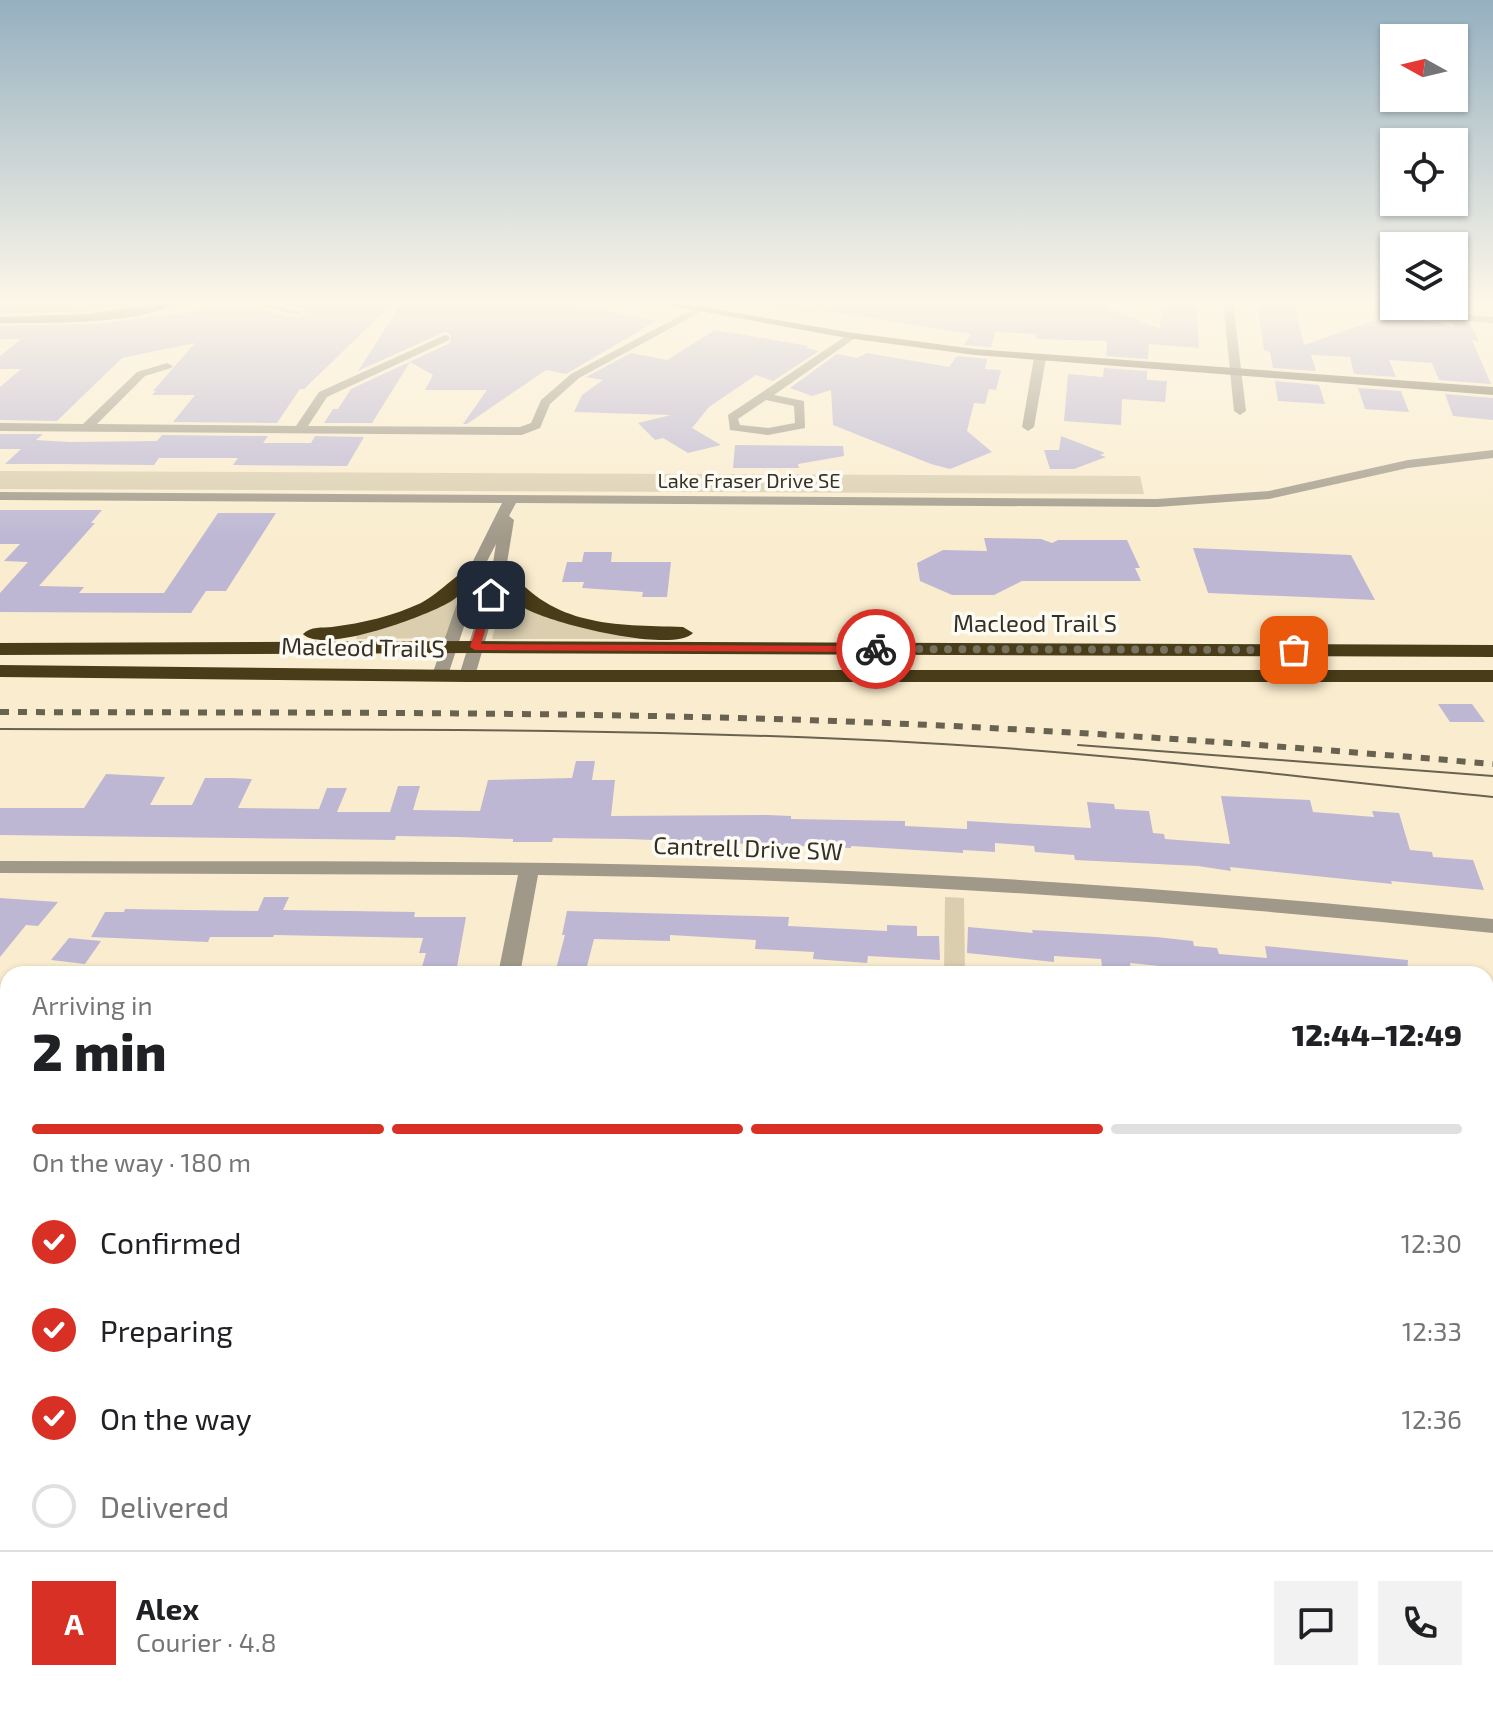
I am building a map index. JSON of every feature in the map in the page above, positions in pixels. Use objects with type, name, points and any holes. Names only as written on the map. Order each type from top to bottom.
[{"type":"highway","points":[[84,649],[146,637],[277,637],[377,626],[446,597],[476,569]]},
{"type":"highway","points":[[499,569],[513,589],[531,603],[556,616],[599,625],[669,632],[958,640],[1000,650]]},
{"type":"highway","name":"Macleod Trail S","points":[[0,649],[475,647],[1493,651]]},
{"type":"highway","name":"Macleod Trail S","points":[[0,671],[467,676],[1493,676]]},
{"type":"street","points":[[86,428],[134,381]]},
{"type":"street","points":[[299,430],[323,395],[353,381]]},
{"type":"street","points":[[0,427],[522,431],[536,425],[545,403],[570,381]]},
{"type":"street","points":[[762,396],[800,404],[801,425],[784,431],[748,432],[734,427],[732,418],[736,412],[785,381]]},
{"type":"street","points":[[1028,427],[1036,381]]},
{"type":"street","points":[[1237,381],[1240,411]]},
{"type":"street","points":[[1369,381],[1493,391]]},
{"type":"street","points":[[1435,381],[1493,384]]},
{"type":"street","name":"Lake Fraser Drive SE","points":[[0,496],[510,501],[1199,502],[1282,493],[1408,464],[1493,454]]},
{"type":"street","points":[[440,675],[476,569],[510,501]]},
{"type":"street","points":[[467,676],[499,569],[510,501]]},
{"type":"street","name":"Cantrell Drive SW","points":[[0,867],[529,870],[968,882],[1493,926]]},
{"type":"street","points":[[511,966],[529,870]]},
{"type":"shaded area","points":[[0,471],[1140,476],[1144,494],[0,489]]},
{"type":"shaded area","points":[[504,593],[509,593],[526,606],[641,634],[640,639],[492,639]]},
{"type":"shaded area","points":[[456,597],[461,598],[446,638],[356,639],[357,634],[418,617]]},
{"type":"shaded area","points":[[945,897],[964,898],[965,966],[944,966]]},
{"type":"building","points":[[7,381],[98,381],[57,421],[0,420],[0,387]]},
{"type":"building","points":[[162,381],[312,381],[300,389],[277,423],[173,422],[195,395],[152,395],[156,391],[153,391]]},
{"type":"building","points":[[369,381],[398,381],[372,423],[324,423],[351,389]]},
{"type":"building","points":[[430,381],[530,381],[467,424],[463,424],[487,390],[425,390]]},
{"type":"building","points":[[602,381],[747,381],[709,407],[692,428],[721,445],[688,453],[663,438],[655,440],[638,423],[671,415],[574,412],[582,395]]},
{"type":"building","points":[[800,381],[998,381],[996,390],[989,389],[985,404],[974,403],[967,431],[992,452],[950,469],[931,464],[833,425],[831,390],[812,396],[790,388]]},
{"type":"building","points":[[1067,381],[1167,381],[1165,402],[1122,399],[1121,425],[1064,421]]},
{"type":"building","points":[[1275,381],[1319,385],[1325,404],[1278,401]]},
{"type":"building","points":[[1450,381],[1490,381],[1491,384]]},
{"type":"building","points":[[1358,388],[1401,391],[1409,412],[1365,409]]},
{"type":"building","points":[[1445,394],[1493,398],[1493,420],[1453,416]]},
{"type":"building","points":[[0,434],[43,434],[36,440],[69,442],[157,441],[162,435],[268,436],[263,443],[311,443],[315,436],[364,437],[347,466],[233,465],[238,458],[159,458],[154,465],[5,464],[21,449],[0,449]]},
{"type":"building","points":[[1061,436],[1105,453],[1100,455],[1106,457],[1074,469],[1050,469],[1044,450],[1059,450]]},
{"type":"building","points":[[735,445],[843,446],[844,456],[798,464],[799,468],[733,468]]},
{"type":"building","points":[[0,510],[102,510],[91,523],[95,523],[39,586],[84,587],[79,593],[164,593],[218,513],[276,513],[226,591],[206,591],[191,613],[0,612],[0,593],[28,562],[4,561],[20,544],[0,544]]},
{"type":"building","points":[[984,538],[1041,539],[1052,543],[1058,540],[1127,540],[1140,568],[1135,568],[1141,581],[1022,581],[994,595],[952,595],[920,581],[917,563],[943,550],[987,551]]},
{"type":"building","points":[[1193,548],[1351,555],[1375,600],[1208,593]]},
{"type":"building","points":[[584,552],[612,552],[611,562],[671,562],[667,597],[642,597],[643,592],[582,588],[584,582],[562,582],[567,562],[582,562]]},
{"type":"building","points":[[1438,704],[1472,704],[1485,722],[1450,722]]},
{"type":"building","points":[[576,761],[595,761],[592,780],[615,780],[611,816],[768,815],[791,816],[791,819],[905,821],[905,826],[967,829],[967,821],[1091,828],[1087,802],[1114,804],[1115,809],[1149,811],[1153,833],[1164,834],[1165,839],[1230,844],[1221,796],[1310,800],[1313,812],[1374,817],[1372,811],[1399,813],[1410,850],[1432,852],[1433,857],[1473,860],[1484,890],[1230,867],[1231,871],[1198,866],[1075,860],[1074,855],[1035,852],[1034,846],[995,843],[995,852],[963,850],[963,853],[628,839],[553,838],[552,842],[513,842],[513,839],[396,836],[395,840],[0,835],[0,808],[84,808],[106,774],[165,777],[150,805],[192,805],[205,778],[232,778],[252,779],[238,808],[319,809],[327,788],[347,788],[337,812],[390,812],[398,786],[420,786],[413,810],[480,811],[488,780],[572,778]]},
{"type":"building","points":[[264,897],[289,897],[283,910],[415,912],[414,917],[466,917],[457,966],[422,966],[426,953],[419,953],[423,938],[274,935],[210,937],[208,942],[91,937],[105,912],[124,912],[125,909],[258,911]]},
{"type":"building","points":[[0,898],[58,902],[38,926],[26,925],[0,957]]},
{"type":"building","points":[[567,911],[789,917],[788,926],[887,931],[887,925],[917,926],[917,936],[939,936],[940,960],[868,956],[867,963],[813,959],[814,952],[755,949],[756,940],[670,935],[670,941],[594,939],[587,966],[557,966],[565,935],[562,935]]},
{"type":"building","points":[[968,927],[1033,933],[1032,930],[1156,937],[1193,941],[1194,946],[1217,948],[1219,954],[1267,958],[1265,946],[1408,960],[1408,966],[1160,966],[1130,963],[1130,966],[1102,966],[1101,959],[1054,956],[1054,962],[967,953]]},
{"type":"building","points":[[69,938],[101,941],[85,964],[51,960]]},
{"type":"tram line","points":[[0,729],[462,730],[693,734],[924,743],[1066,753],[1493,797]]},
{"type":"tram line","points":[[1078,745],[1493,776]]},
{"type":"railway","points":[[0,712],[521,714],[834,721],[1164,738],[1493,764]]},
{"type":"way so far","points":[[876,649],[1294,650]]},
{"type":"route","points":[[491,595],[475,647],[876,649]]}]
